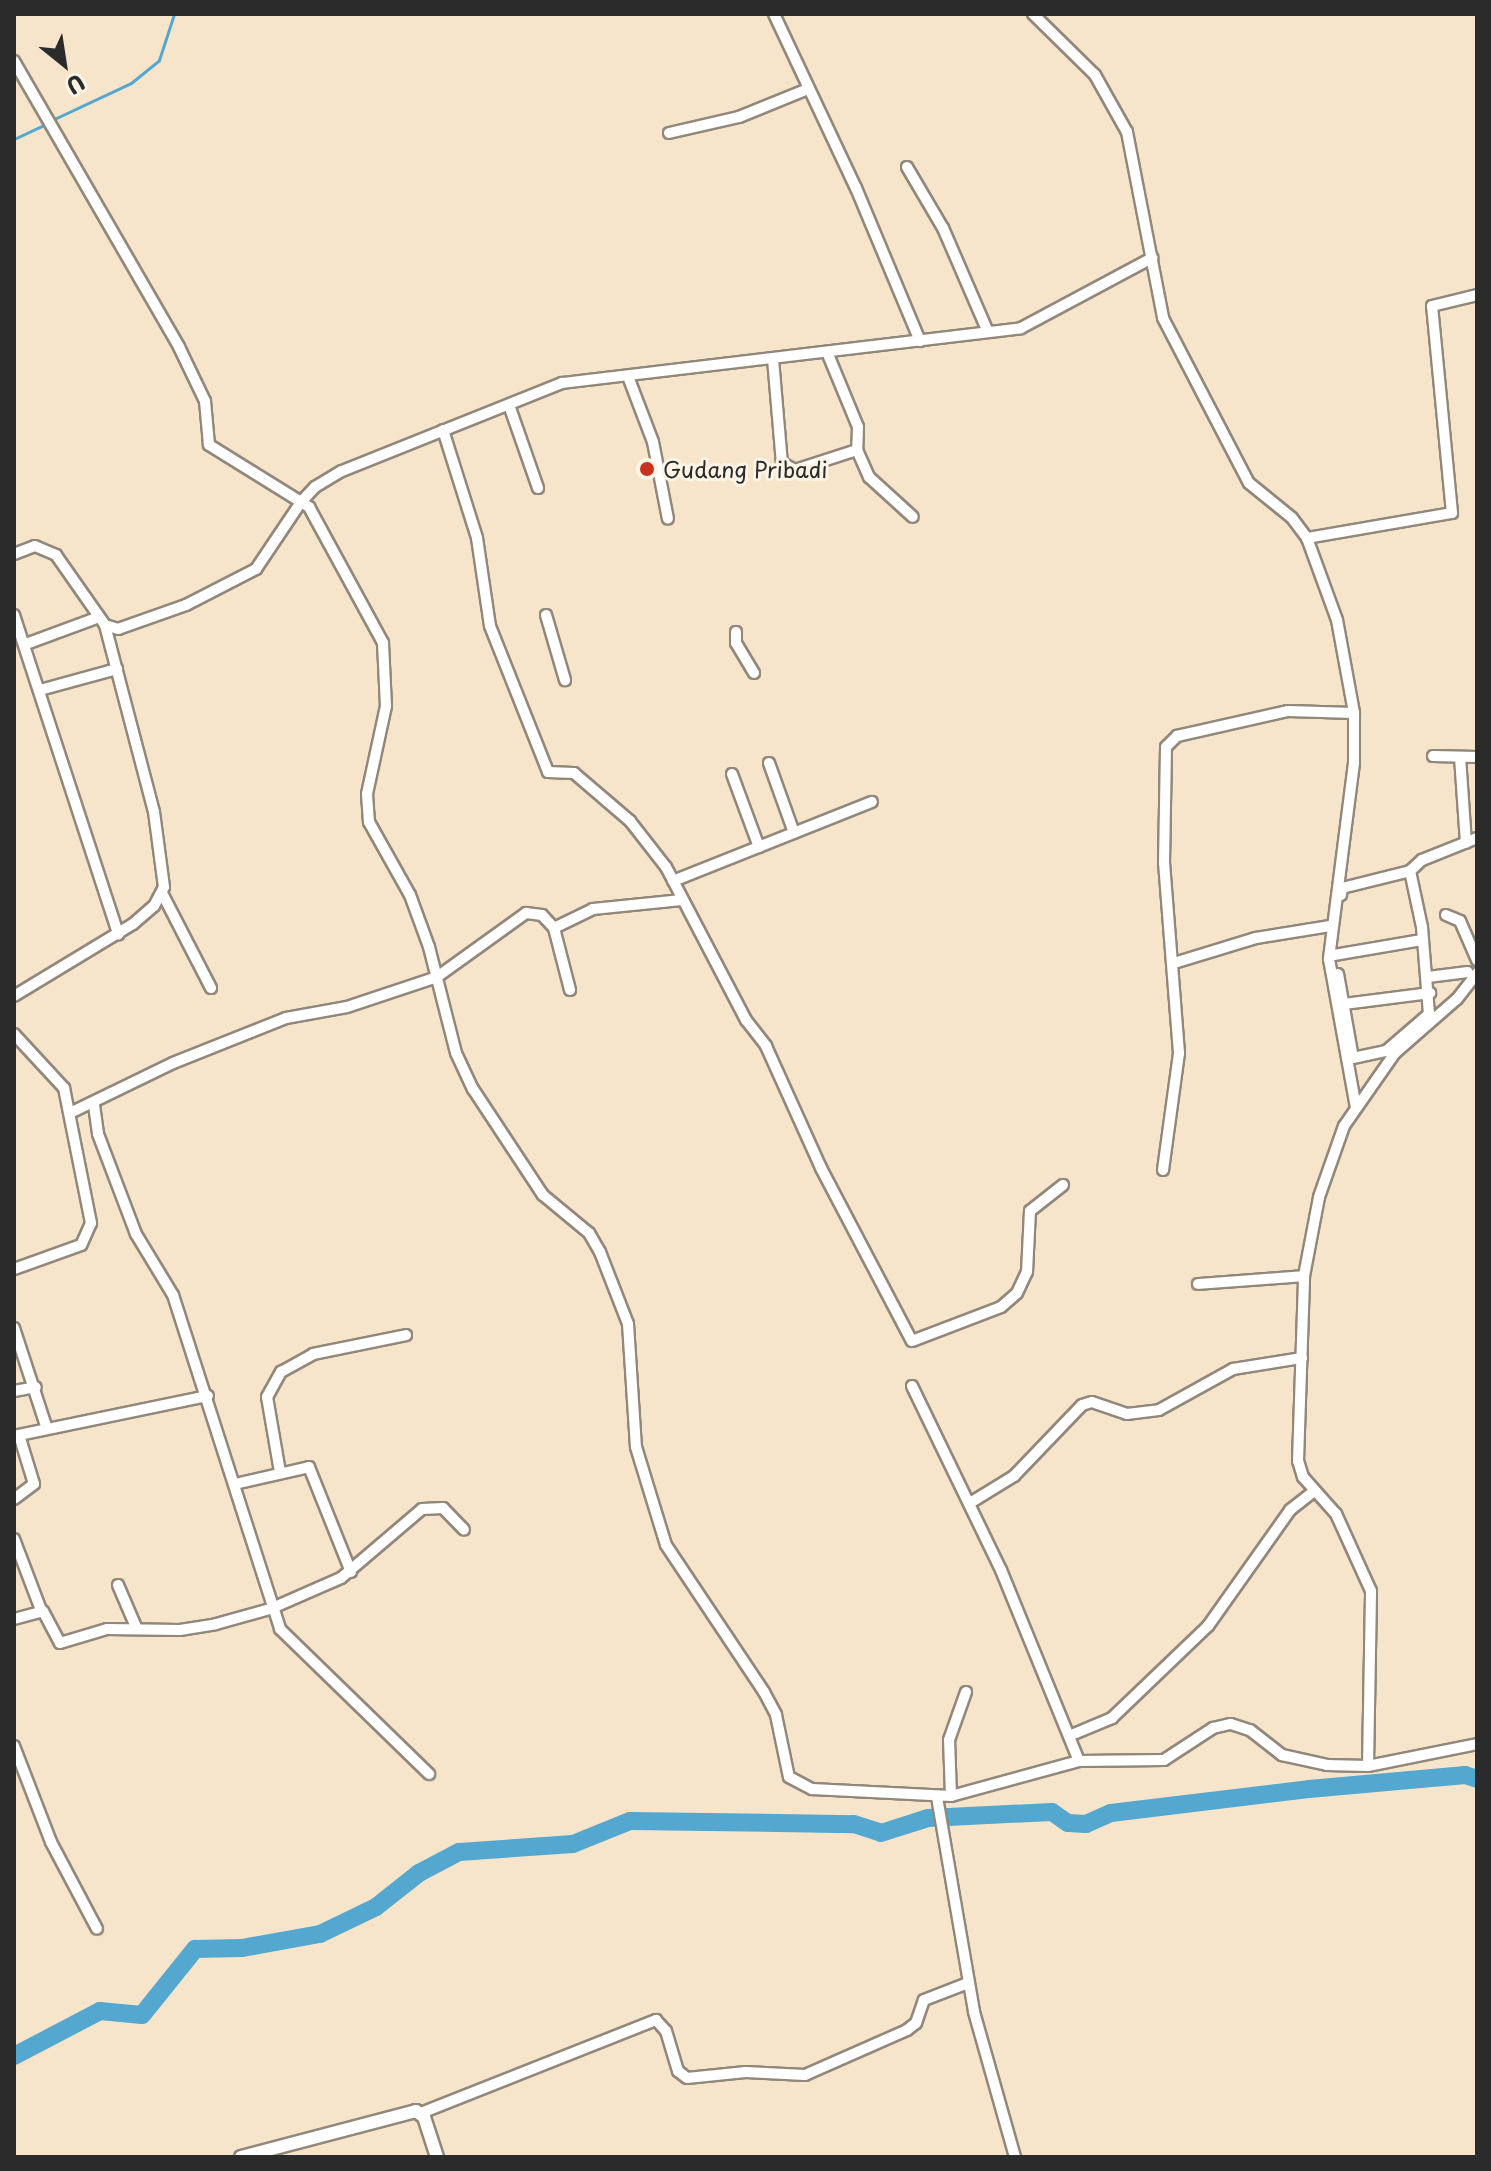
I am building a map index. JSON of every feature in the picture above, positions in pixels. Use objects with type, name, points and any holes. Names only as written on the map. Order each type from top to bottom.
[{"type":"street","points":[[774,14],[920,341]]},
{"type":"street","points":[[1033,14],[1095,75],[1127,132],[1163,318],[1217,428],[1249,483],[1292,518],[1307,538],[1337,620],[1354,713],[1348,836],[1330,926],[1329,959],[1356,1108]]},
{"type":"street","points":[[14,61],[54,122],[193,375],[205,401],[209,445],[301,502],[335,550],[383,643],[386,706],[367,794],[369,822],[410,895],[437,977],[456,1053],[473,1089],[543,1195],[589,1233],[600,1252],[628,1324],[636,1447],[666,1545],[764,1692],[776,1715],[789,1777],[812,1789],[951,1796],[1079,1761],[1164,1760],[1213,1728],[1231,1724],[1250,1730],[1282,1755],[1327,1765],[1368,1766],[1477,1744]]},
{"type":"street","points":[[669,133],[739,117],[808,89]]},
{"type":"street","points":[[907,167],[943,228],[988,332]]},
{"type":"street","points":[[26,644],[102,621],[118,629],[239,580],[265,561],[301,502],[315,487],[342,471],[562,383],[629,379],[988,332],[1041,319],[1152,258]]},
{"type":"street","points":[[1307,538],[1452,513],[1432,306],[1477,295]]},
{"type":"street","points":[[827,352],[858,427],[857,450],[869,477],[913,517]]},
{"type":"street","points":[[773,359],[782,463],[795,470],[857,450]]},
{"type":"street","points":[[629,379],[653,442],[668,519]]},
{"type":"street","points":[[509,405],[538,488]]},
{"type":"street","points":[[443,430],[477,538],[490,626],[548,772],[574,773],[594,790],[647,841],[673,881],[746,1020],[766,1046],[821,1168],[912,1341],[1001,1307],[1017,1293],[1027,1272],[1030,1211],[1063,1185]]},
{"type":"street","points":[[14,554],[35,546],[56,555],[102,621],[160,843],[162,893],[211,988]]},
{"type":"street","points":[[14,615],[26,644],[70,796],[118,934]]},
{"type":"street","points":[[546,615],[565,680]]},
{"type":"street","points":[[736,632],[736,643],[754,673]]},
{"type":"street","points":[[40,690],[117,669]]},
{"type":"street","points":[[1163,1170],[1179,1053],[1164,863],[1166,747],[1170,741],[1288,711],[1354,713]]},
{"type":"street","points":[[1433,756],[1477,757]]},
{"type":"street","points":[[1410,871],[1428,977],[1429,1014],[1386,1051],[1353,1058],[1334,955],[1342,888],[1410,871],[1422,860],[1472,840],[1460,757]]},
{"type":"street","points":[[769,763],[794,833]]},
{"type":"street","points":[[732,774],[759,847]]},
{"type":"street","points":[[673,881],[872,802]]},
{"type":"street","points":[[14,996],[118,934],[148,912],[162,893]]},
{"type":"street","points":[[554,928],[593,909],[682,900]]},
{"type":"street","points":[[70,1113],[94,1105],[173,1063],[286,1018],[347,1007],[437,977],[519,916],[542,915],[554,928],[570,990]]},
{"type":"street","points":[[1446,915],[1460,921],[1477,960]]},
{"type":"street","points":[[1174,963],[1256,938],[1330,926]]},
{"type":"street","points":[[1334,955],[1422,940]]},
{"type":"street","points":[[1428,977],[1472,972]]},
{"type":"street","points":[[1368,1766],[1371,1591],[1336,1514],[1314,1491],[1298,1461],[1304,1276],[1319,1197],[1356,1108],[1412,1034],[1457,999],[1472,972]]},
{"type":"street","points":[[1344,1004],[1430,993]]},
{"type":"street","points":[[14,1034],[55,1074],[70,1113],[90,1234],[81,1245],[14,1269]]},
{"type":"street","points":[[94,1105],[116,1184],[147,1258],[169,1284],[208,1396],[270,1609],[288,1641],[429,1774]]},
{"type":"street","points":[[1198,1284],[1304,1276]]},
{"type":"street","points":[[14,1328],[36,1387],[47,1429]]},
{"type":"street","points":[[280,1472],[267,1397],[281,1372],[313,1354],[406,1335]]},
{"type":"street","points":[[970,1503],[1005,1484],[1082,1405],[1092,1402],[1127,1414],[1159,1410],[1233,1369],[1302,1358]]},
{"type":"street","points":[[912,1386],[970,1503],[1079,1761]]},
{"type":"street","points":[[14,1391],[36,1387]]},
{"type":"street","points":[[14,1499],[34,1484],[16,1435],[208,1396]]},
{"type":"street","points":[[235,1484],[304,1466],[311,1469],[351,1572]]},
{"type":"street","points":[[1069,1736],[1112,1718],[1208,1626],[1290,1510],[1314,1491]]},
{"type":"street","points":[[14,1539],[39,1593],[41,1610],[60,1643],[107,1629],[180,1630],[270,1609],[351,1572],[422,1509],[443,1508],[464,1530]]},
{"type":"street","points":[[118,1585],[136,1627]]},
{"type":"street","points":[[14,1619],[41,1610]]},
{"type":"street","points":[[951,1796],[949,1740],[966,1692]]},
{"type":"street","points":[[14,1746],[51,1842],[97,1929]]},
{"type":"street","points":[[937,1797],[968,1983],[1015,2157]]},
{"type":"street","points":[[241,2157],[421,2113],[656,2020],[666,2031],[678,2071],[687,2078],[746,2072],[805,2075],[912,2027],[924,2000],[968,1983]]},
{"type":"street","points":[[421,2113],[437,2157]]},
{"type":"waterway","points":[[52,120],[131,83],[159,60],[174,14]]},
{"type":"waterway","points":[[14,139],[46,124]]},
{"type":"waterway","points":[[14,2056],[100,2011],[142,2015],[195,1949],[242,1948],[320,1934],[376,1907],[419,1873],[459,1852],[573,1844],[630,1821],[854,1824],[881,1833],[928,1818],[1052,1812],[1068,1823],[1086,1824],[1111,1813],[1309,1789],[1465,1775],[1477,1779]]},
{"type":"place","name":"Gudang Pribadi","points":[[647,469]]}]
